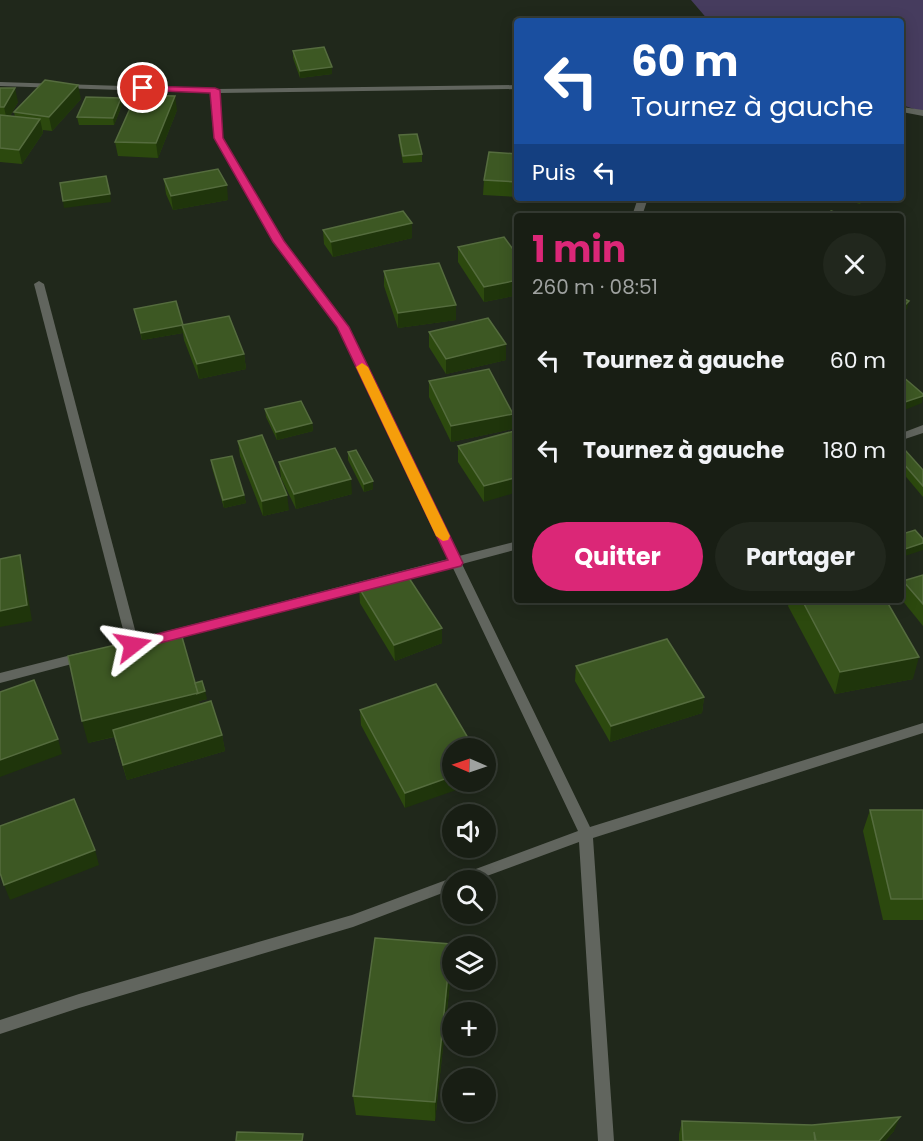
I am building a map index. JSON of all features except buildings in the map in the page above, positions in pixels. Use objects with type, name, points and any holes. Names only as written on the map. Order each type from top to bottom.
[{"type":"street","points":[[0,84],[215,90],[514,87]]},
{"type":"street","points":[[215,90],[219,138],[279,242],[343,327],[586,834],[606,1141]]},
{"type":"street","points":[[904,110],[923,113]]},
{"type":"street","points":[[39,284],[138,643],[456,563],[514,546]]},
{"type":"street","points":[[904,436],[923,429]]},
{"type":"street","points":[[0,678],[99,653]]},
{"type":"street","points":[[488,870],[586,834],[923,728]]},
{"type":"street","points":[[0,1027],[79,1001],[353,921],[442,888]]},
{"type":"shaded area","points":[[691,0],[923,0],[923,112],[904,106],[904,18],[706,18]]},
{"type":"slow traffic","points":[[362,367],[443,536]]},
{"type":"route","points":[[133,645],[456,563],[343,327],[279,242],[219,138],[215,90],[143,88]]}]
